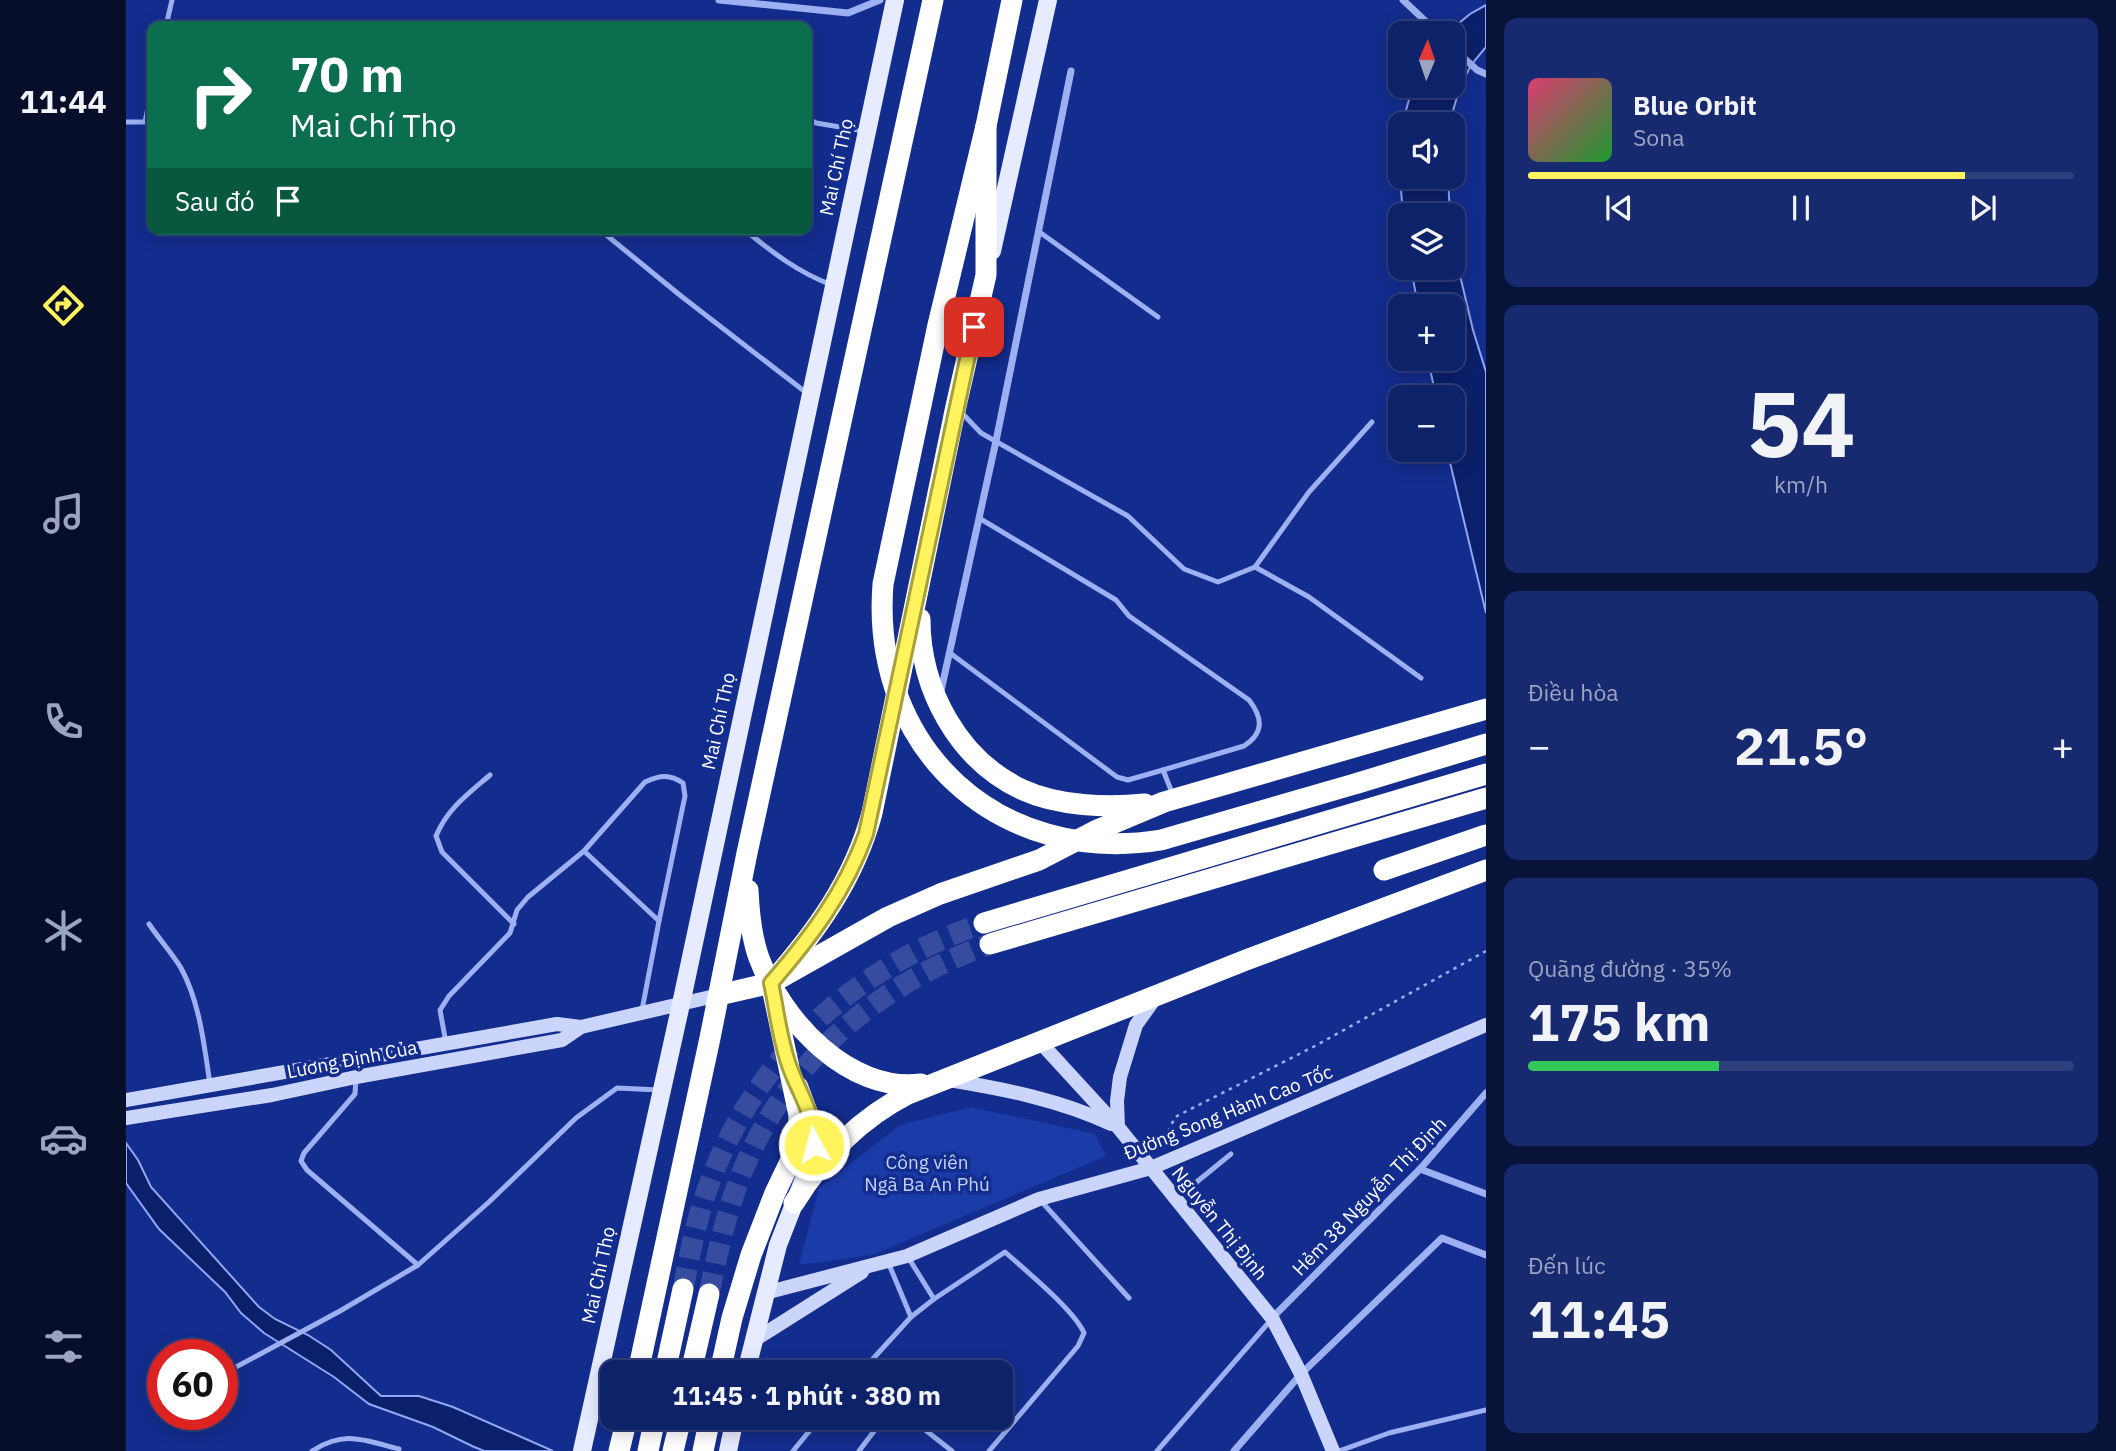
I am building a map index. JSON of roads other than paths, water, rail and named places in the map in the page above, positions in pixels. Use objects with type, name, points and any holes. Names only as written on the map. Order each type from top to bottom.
[{"type":"highway","points":[[641,1360],[747,853],[933,0]]},
{"type":"highway","points":[[1012,0],[986,126],[938,325],[887,563],[881,606],[884,649],[895,690],[913,729],[938,765],[970,795],[1008,819],[1049,836],[1116,845],[1139,844],[1183,835],[1486,744]]},
{"type":"highway","points":[[771,983],[797,954],[838,896],[859,854],[872,813],[956,406],[986,275],[986,126]]},
{"type":"highway","points":[[921,575],[920,642],[930,687],[956,734],[988,770],[1024,791],[1062,802],[1129,806],[1170,801]]},
{"type":"highway","points":[[719,995],[771,983],[888,917],[940,894],[1039,860],[1095,831],[1170,801],[1486,709]]},
{"type":"highway","points":[[984,923],[1486,774]]},
{"type":"highway","points":[[990,944],[1486,798]]},
{"type":"highway","points":[[1384,870],[1486,835]]},
{"type":"highway","points":[[747,853],[750,923],[760,961],[790,1012],[835,1060],[857,1074],[882,1083],[898,1085],[944,1079]]},
{"type":"highway","points":[[794,1203],[827,1157],[863,1121],[884,1106],[944,1079],[1441,885],[1486,870]]},
{"type":"highway","points":[[723,1360],[751,1255],[800,1137],[799,1115],[771,983]]},
{"type":"highway","points":[[668,1360],[683,1289]]},
{"type":"highway","points":[[694,1360],[709,1294]]},
{"type":"highway","points":[[619,1451],[624,1430]]},
{"type":"highway","points":[[648,1451],[652,1430]]},
{"type":"highway","points":[[673,1451],[678,1430]]},
{"type":"highway","points":[[703,1451],[707,1430]]},
{"type":"main road","name":"Mai Chí Thọ","points":[[582,1451],[681,1004],[895,0]]},
{"type":"main road","points":[[986,275],[1048,0]]},
{"type":"main road","name":"Lương Định Của","points":[[131,1098],[557,1024],[581,1027],[719,995]]},
{"type":"main road","points":[[944,1079],[1034,1097],[1086,1112],[1118,1127],[1120,1077],[1136,1025],[1156,997]]},
{"type":"main road","name":"Lương Định Của","points":[[126,1118],[272,1095],[562,1040],[581,1027]]},
{"type":"main road","name":"Đường Song Hành Cao Tốc","points":[[765,1293],[906,1256],[1039,1199],[1151,1168],[1480,1028]]},
{"type":"main road","name":"Nguyễn Thị Định","points":[[1040,1042],[1118,1127],[1272,1318],[1301,1374],[1333,1451]]},
{"type":"main road","points":[[749,1360],[778,1245],[810,1168],[814,1133],[809,1110],[789,1068]]},
{"type":"main road","name":"Đường Song Hành Cao Tốc","points":[[753,1341],[881,1262]]},
{"type":"main road","points":[[728,1451],[732,1430]]},
{"type":"street","points":[[719,0],[848,13],[880,0]]},
{"type":"street","points":[[1403,0],[1425,21]]},
{"type":"street","points":[[1465,59],[1486,74]]},
{"type":"street","points":[[939,702],[996,441],[1071,71]]},
{"type":"street","name":"Hẻm 38 Nguyễn Thị Định","points":[[1272,1318],[1420,1169],[1486,1093]]},
{"type":"street","points":[[1420,1169],[1486,1194]]},
{"type":"street","points":[[1234,1451],[1301,1374],[1442,1238],[1486,1255]]},
{"type":"lane","points":[[167,21],[172,0]]},
{"type":"lane","points":[[126,122],[145,122],[147,112]]},
{"type":"lane","points":[[812,120],[867,132]]},
{"type":"lane","points":[[1038,231],[1158,317]]},
{"type":"lane","points":[[607,235],[811,396]]},
{"type":"lane","points":[[751,235],[772,253],[820,281],[834,286]]},
{"type":"lane","points":[[956,406],[981,433],[1128,516],[1184,569],[1218,582],[1255,567],[1309,492],[1372,422]]},
{"type":"lane","points":[[950,653],[1117,777],[1128,780],[1244,746],[1253,740],[1260,725],[1256,709],[1249,700],[1129,616],[1116,600],[979,518]]},
{"type":"lane","points":[[1255,567],[1309,597],[1421,678]]},
{"type":"lane","points":[[1163,770],[1170,801]]},
{"type":"lane","points":[[490,775],[453,807],[436,836],[442,852],[514,924]]},
{"type":"lane","points":[[446,1043],[440,1010],[449,996],[510,933],[517,910],[528,897],[584,852],[645,782],[658,776],[674,776],[683,783],[685,796],[641,1013]]},
{"type":"lane","points":[[584,852],[659,921]]},
{"type":"lane","points":[[149,924],[180,967],[189,985],[211,1084]]},
{"type":"lane","points":[[356,1077],[355,1094],[304,1153],[301,1161],[307,1170],[418,1265]]},
{"type":"lane","points":[[238,1366],[418,1265],[489,1202],[576,1118],[617,1088],[662,1091]]},
{"type":"lane","points":[[1176,1199],[1231,1154]]},
{"type":"lane","points":[[1039,1199],[1129,1298]]},
{"type":"lane","points":[[872,1360],[911,1317],[1005,1252],[1083,1329],[1083,1337],[989,1451]]},
{"type":"lane","points":[[906,1256],[934,1299]]},
{"type":"lane","points":[[881,1262],[911,1317]]},
{"type":"lane","points":[[1157,1451],[1272,1318]]},
{"type":"lane","points":[[1339,1451],[1389,1433],[1486,1410]]},
{"type":"lane","points":[[793,1451],[808,1430]]},
{"type":"lane","points":[[859,1451],[875,1430]]},
{"type":"lane","points":[[926,1430],[952,1451]]},
{"type":"lane","points":[[312,1451],[332,1440],[343,1438],[400,1450]]},
{"type":"tunnel","points":[[683,1289],[701,1207],[724,1147],[749,1103],[778,1062],[812,1026],[849,994],[891,966],[936,942],[984,923]]},
{"type":"tunnel","points":[[709,1294],[725,1222],[739,1180],[758,1138],[807,1065],[838,1034],[872,1006],[908,982],[948,961],[990,944]]},
{"type":"park label","name":"Công viên Ngã Ba An Phú","points":[[927,1173]]}]
